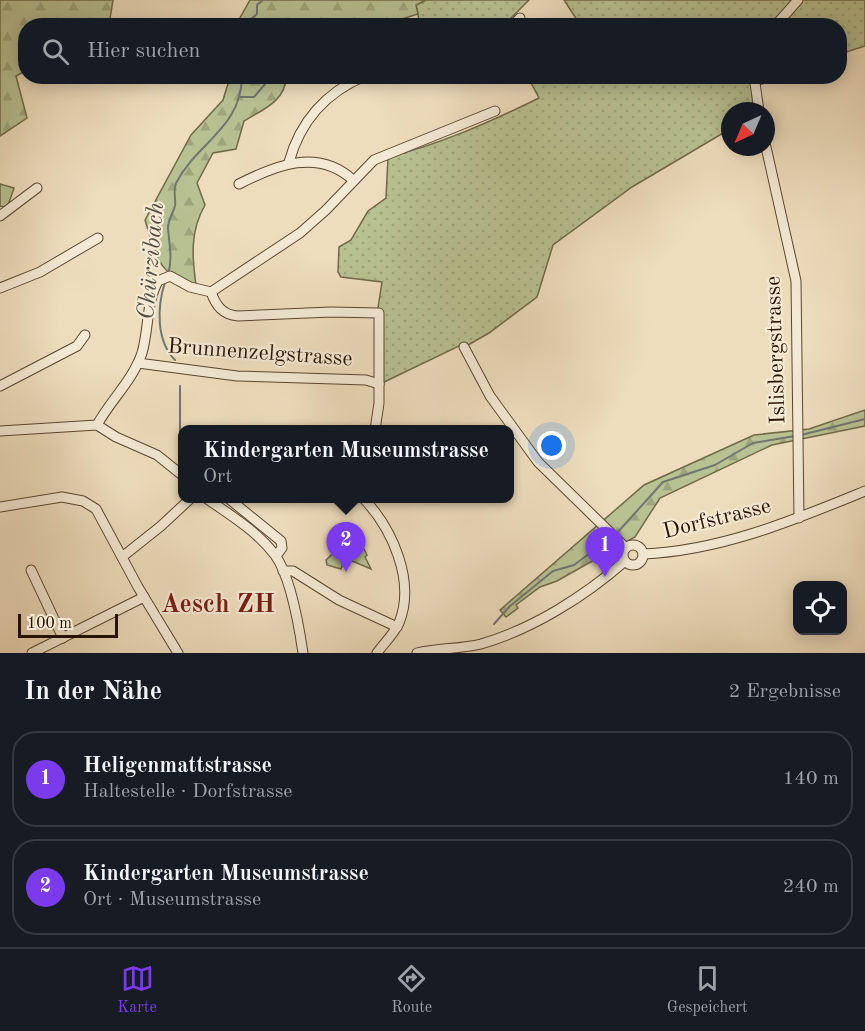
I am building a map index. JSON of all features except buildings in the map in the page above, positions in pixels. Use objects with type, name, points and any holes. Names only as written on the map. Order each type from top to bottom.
[{"type":"street","points":[[782,18],[798,0]]},
{"type":"street","points":[[289,162],[300,132],[312,115],[327,98],[351,84]]},
{"type":"street","points":[[755,84],[758,102]]},
{"type":"street","points":[[97,425],[138,363],[146,338],[150,300],[158,280],[167,276],[190,287],[211,292],[300,233],[326,210],[374,160],[495,111]]},
{"type":"street","name":"Islisbergstrasse","points":[[768,156],[796,281],[799,518]]},
{"type":"street","points":[[239,184],[269,168],[289,162],[304,161],[329,166],[353,180]]},
{"type":"street","points":[[0,216],[37,189]]},
{"type":"street","points":[[0,288],[40,272],[98,238]]},
{"type":"street","points":[[211,292],[220,308],[230,315],[379,313],[379,384],[376,425]]},
{"type":"street","points":[[0,386],[77,346],[85,335]]},
{"type":"street","points":[[464,347],[490,396],[511,425]]},
{"type":"street","name":"Brunnenzelgstrasse","points":[[138,363],[237,376],[366,380],[379,384]]},
{"type":"street","points":[[0,430],[97,425],[116,437],[157,455],[178,471]]},
{"type":"street","points":[[514,429],[538,462],[626,548]]},
{"type":"street","name":"Dorfstrasse","points":[[644,554],[693,549],[799,518],[865,491]]},
{"type":"street","points":[[0,507],[62,497],[83,501],[100,514],[144,597],[178,653]]},
{"type":"street","points":[[122,557],[161,526],[185,503]]},
{"type":"street","points":[[214,503],[262,540],[276,556],[283,571],[300,629],[303,653]]},
{"type":"street","points":[[234,503],[281,541],[282,548],[276,556]]},
{"type":"street","points":[[367,503],[389,532],[402,568],[402,611],[397,627],[377,653]]},
{"type":"street","points":[[635,545],[644,554],[637,565],[630,565],[625,561],[623,555],[626,548],[635,545]]},
{"type":"street","points":[[417,653],[482,648],[545,616],[578,596],[625,561]]},
{"type":"street","points":[[31,570],[63,638]]},
{"type":"street","points":[[283,571],[293,571],[339,600],[397,627]]},
{"type":"street","points":[[32,653],[144,597]]},
{"type":"green space","points":[[0,0],[113,0],[110,18],[18,18],[18,75],[16,76],[27,118],[0,136]]},
{"type":"green space","points":[[250,0],[426,0],[416,5],[418,14],[405,18],[240,18]]},
{"type":"green space","points":[[426,0],[529,0],[511,18],[419,18],[416,5]]},
{"type":"green space","points":[[564,0],[865,0],[865,46],[847,52],[847,18],[576,18]]},
{"type":"green space","points":[[228,84],[285,84],[272,104],[244,121],[236,149],[213,153],[197,183],[205,205],[200,215],[193,244],[196,285],[183,281],[165,269],[155,253],[145,220],[191,135],[223,100]]},
{"type":"green space","points":[[532,84],[762,84],[759,85],[759,102],[721,102],[721,134],[632,187],[553,245],[537,297],[489,333],[468,345],[465,343],[382,383],[376,321],[382,282],[341,277],[338,272],[339,247],[351,240],[368,211],[386,198],[388,157],[427,146],[502,116],[539,98]]},
{"type":"green space","points":[[0,184],[14,188],[7,208],[0,206]]},
{"type":"green space","points":[[865,410],[865,426],[772,445],[660,498],[635,537],[557,581],[540,587],[516,605],[518,608],[506,617],[500,610],[644,485],[754,435],[809,429]]},
{"type":"green space","points":[[355,532],[367,555],[365,557],[371,569],[345,558],[341,569],[327,565],[326,560]]},
{"type":"waterway","name":"Chürzibach","points":[[252,18],[257,14],[257,5],[263,0]]},
{"type":"waterway","name":"Chürzibach","points":[[168,274],[170,257],[168,225],[175,206],[176,183],[195,156],[226,122],[240,94],[241,84]]},
{"type":"waterway","points":[[240,97],[254,97],[265,84]]},
{"type":"waterway","name":"Chürzibach","points":[[165,282],[160,313],[161,334],[175,360]]},
{"type":"waterway","name":"Chürzibach","points":[[180,386],[180,425]]},
{"type":"waterway","points":[[801,435],[865,419]]},
{"type":"waterway","points":[[617,533],[663,482],[715,465],[753,443],[795,436]]},
{"type":"waterway","points":[[494,624],[510,606],[553,571],[574,565],[610,538]]},
{"type":"place","name":"Kindergarten Museumstrasse","points":[[346,572]]},
{"type":"place","name":"Heligenmattstrasse","points":[[605,577]]},
{"type":"district","name":"Aesch ZH","points":[[218,605]]}]
